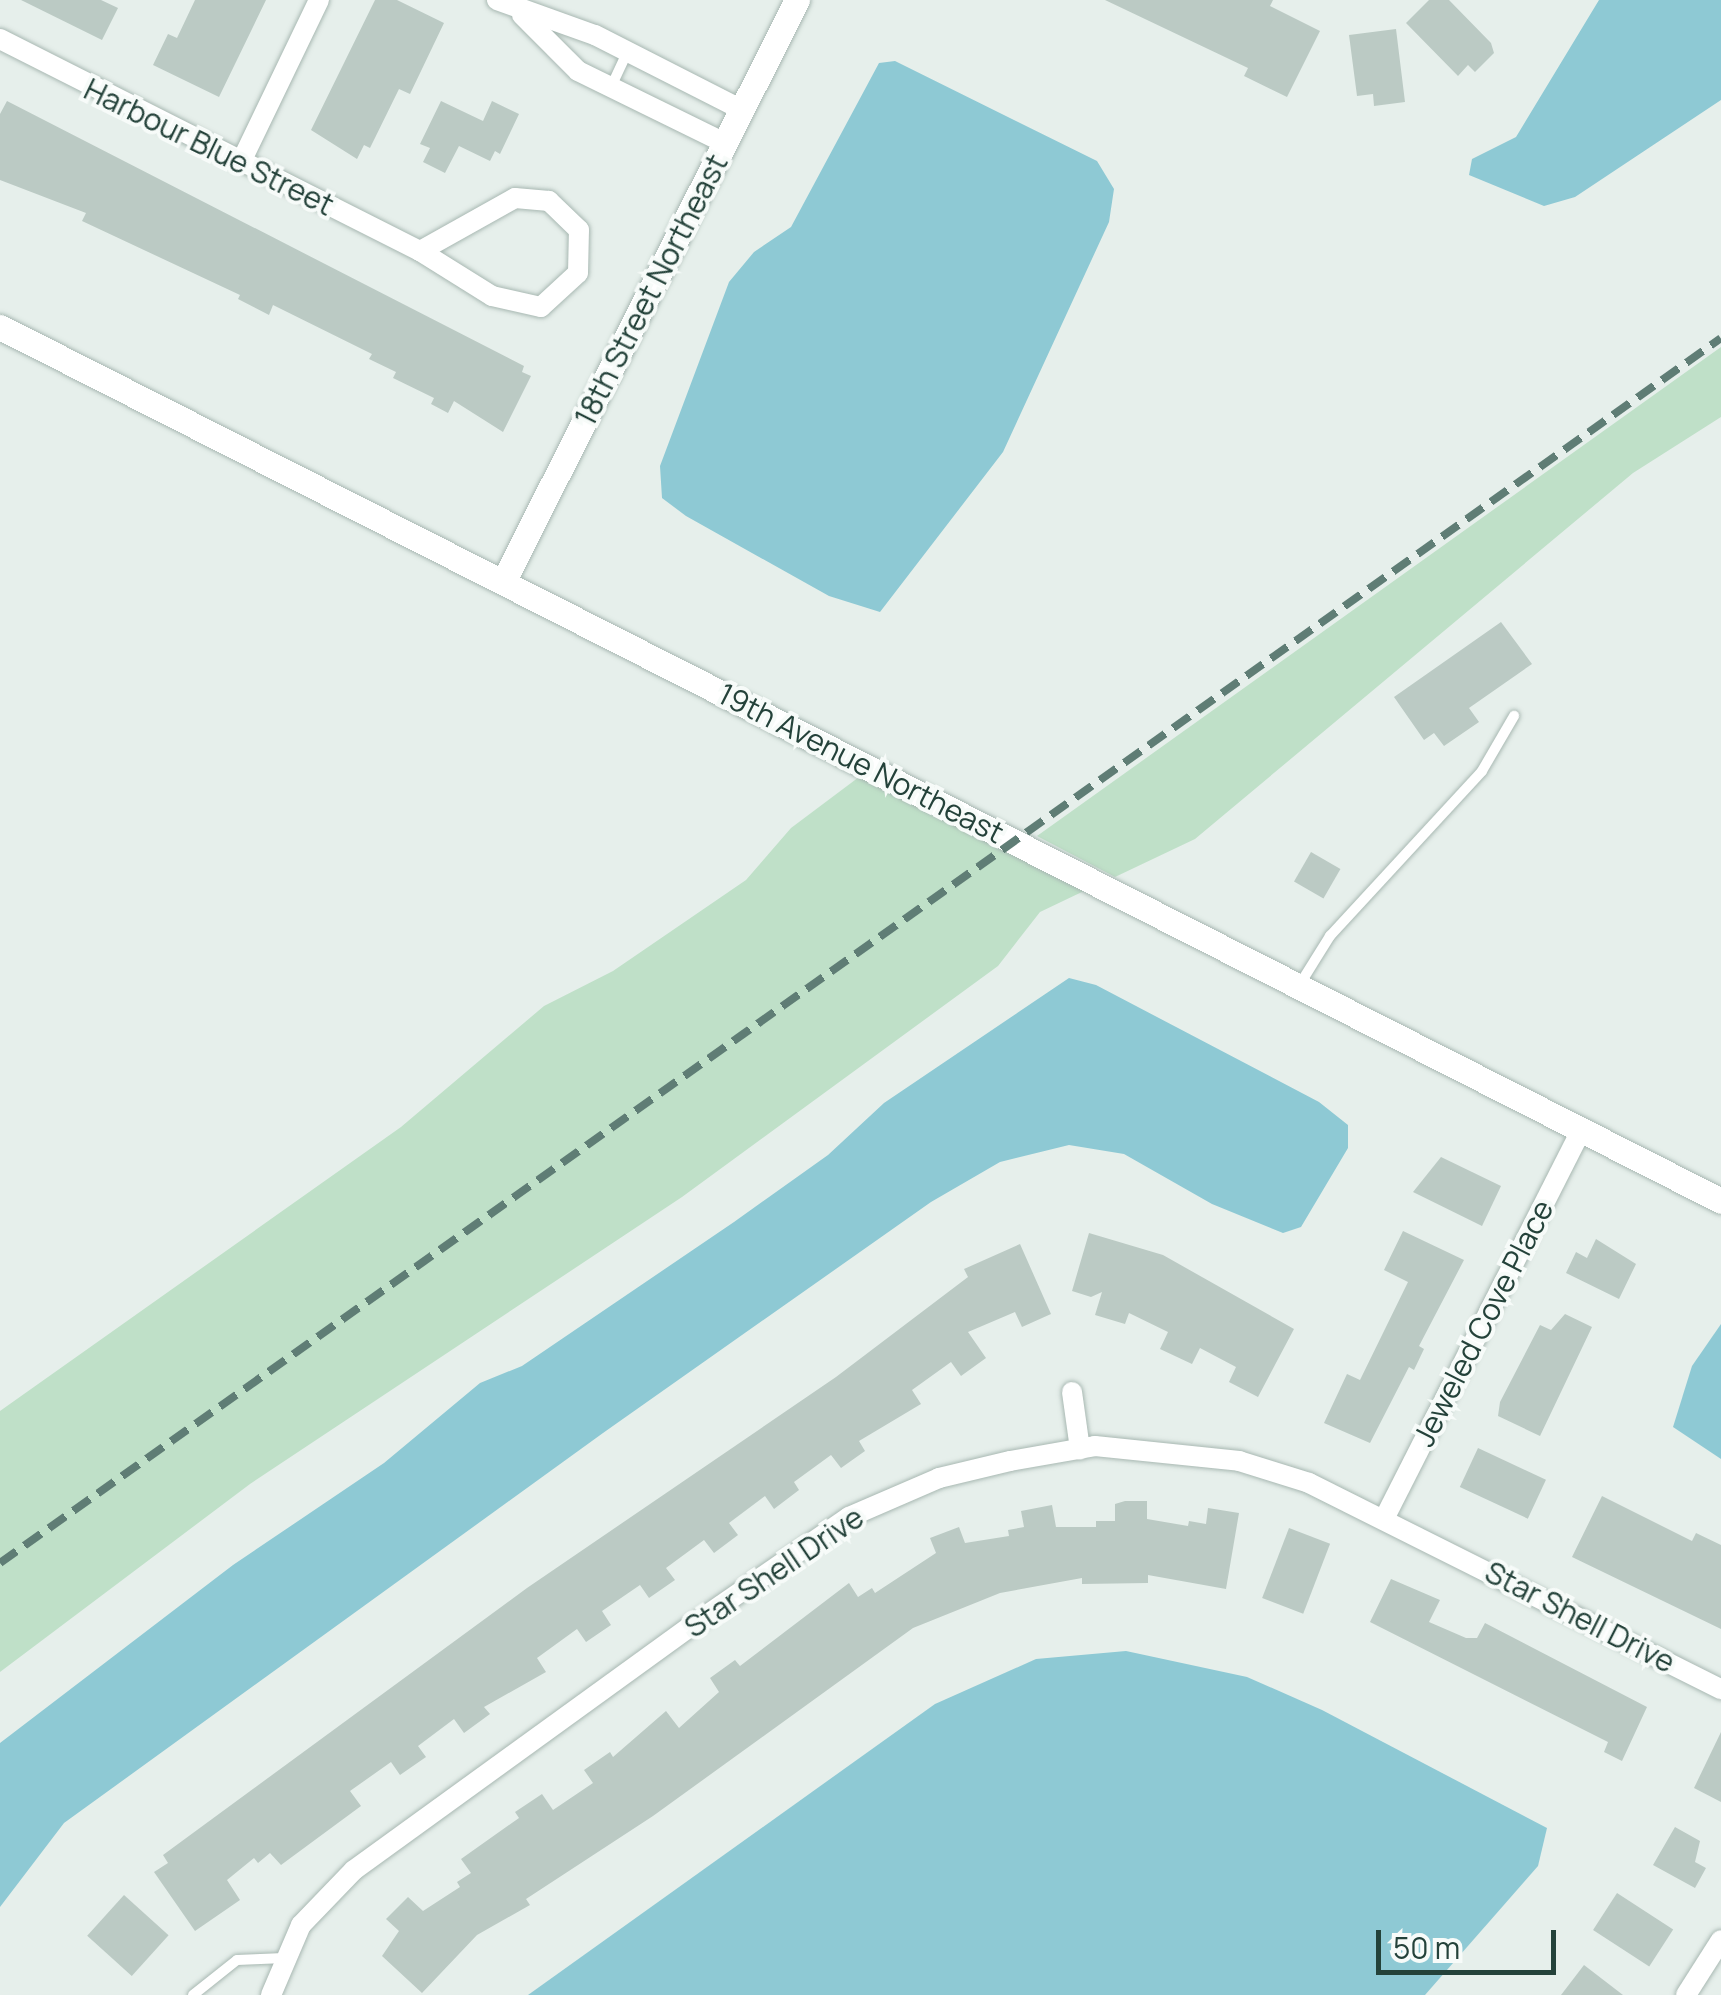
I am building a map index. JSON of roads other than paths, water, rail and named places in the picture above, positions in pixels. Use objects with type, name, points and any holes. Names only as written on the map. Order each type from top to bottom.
[{"type":"street","points":[[241,162],[320,0]]},
{"type":"street","points":[[497,0],[627,52],[742,110]]},
{"type":"street","name":"18th Street Northeast","points":[[504,580],[797,0]]},
{"type":"street","points":[[517,10],[578,71],[726,144]]},
{"type":"street","name":"Harbour Blue Street","points":[[0,39],[420,251],[492,296],[541,307],[578,273],[579,230],[550,201],[515,198],[420,251]]},
{"type":"street","name":"19th Avenue Northeast","points":[[0,327],[1721,1201]]},
{"type":"street","name":"Jeweled Cove Place","points":[[1385,1516],[1580,1130]]},
{"type":"street","points":[[1072,1392],[1080,1448]]},
{"type":"street","name":"Star Shell Drive","points":[[272,1995],[284,1958],[301,1925],[354,1870],[849,1517],[940,1478],[1080,1448],[1239,1461],[1385,1516],[1721,1689]]},
{"type":"street","points":[[1686,1995],[1721,1940]]},
{"type":"lane","points":[[611,88],[627,52]]},
{"type":"lane","points":[[1299,986],[1330,936],[1482,771],[1514,716]]},
{"type":"lane","points":[[193,1995],[237,1960],[284,1958]]},
{"type":"water","points":[[1599,0],[1721,0],[1721,100],[1575,197],[1544,206],[1469,175],[1472,159],[1516,137]]},
{"type":"water","points":[[895,61],[1097,161],[1114,189],[1109,222],[1003,452],[880,612],[829,596],[686,516],[662,498],[660,466],[729,282],[754,252],[791,227],[879,63]]},
{"type":"water","points":[[1069,978],[1096,985],[1319,1102],[1348,1125],[1348,1148],[1301,1227],[1283,1233],[1212,1204],[1124,1154],[1069,1145],[1000,1162],[931,1202],[603,1433],[64,1823],[0,1907],[0,1743],[233,1565],[384,1463],[480,1383],[522,1366],[734,1222],[828,1155],[884,1103]]},
{"type":"water","points":[[1721,1324],[1721,1459],[1673,1427],[1692,1366]]},
{"type":"water","points":[[1126,1651],[1247,1677],[1322,1710],[1547,1828],[1538,1866],[1425,1995],[528,1995],[935,1704],[1036,1659]]},
{"type":"railway","points":[[0,1563],[1721,338]]}]
